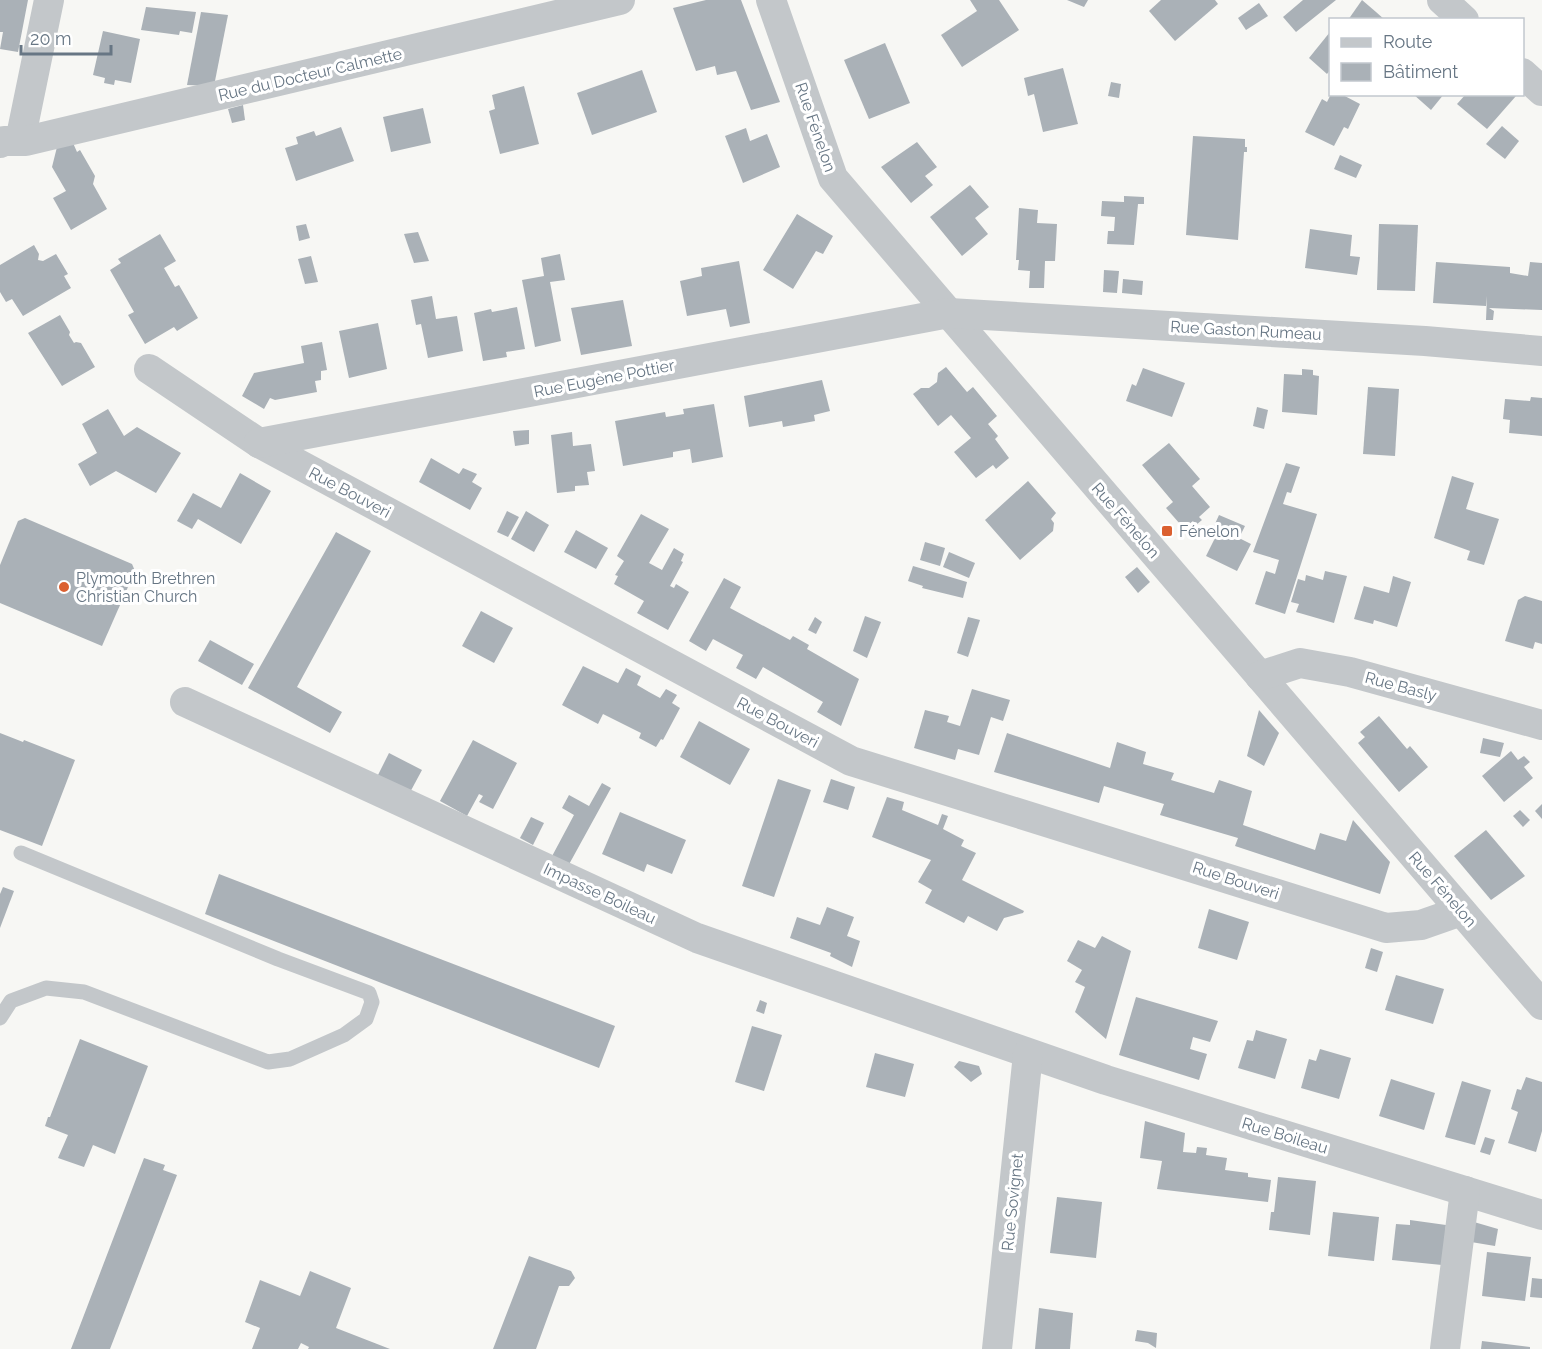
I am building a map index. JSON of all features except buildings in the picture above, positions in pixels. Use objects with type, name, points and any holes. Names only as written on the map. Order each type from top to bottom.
[{"type":"street","points":[[10,142],[49,0]]},
{"type":"street","name":"Rue du Docteur Calmette","points":[[10,142],[49,136],[620,0]]},
{"type":"street","points":[[1442,0],[1462,18]]},
{"type":"street","name":"Rue Fénelon","points":[[774,1],[833,178],[1542,1005]]},
{"type":"street","points":[[1524,75],[1542,91]]},
{"type":"street","name":"Rue Gaston Rumeau","points":[[949,313],[1425,341],[1542,351]]},
{"type":"street","name":"Rue Eugène Pottier","points":[[259,443],[949,313]]},
{"type":"street","name":"Rue Bouveri","points":[[149,369],[259,443],[851,761],[1386,928],[1421,925],[1461,911]]},
{"type":"street","name":"Rue Basly","points":[[1260,676],[1300,663],[1350,672],[1542,725]]},
{"type":"street","name":"Impasse Boileau","points":[[185,702],[697,938],[1028,1054]]},
{"type":"street","name":"Rue Boileau","points":[[1028,1054],[1542,1215]]},
{"type":"street","name":"Rue Sovignet","points":[[997,1349],[1028,1054]]},
{"type":"street","points":[[1445,1349],[1465,1191]]},
{"type":"lane","points":[[0,1018],[11,1000],[46,988],[84,992],[268,1062],[290,1059],[344,1035],[366,1019],[372,1002],[369,993],[278,959],[21,853]]},
{"type":"place","name":"Fénelon","points":[[1167,531]]},
{"type":"place","name":"Plymouth Brethren Christian Church","points":[[64,587]]}]
